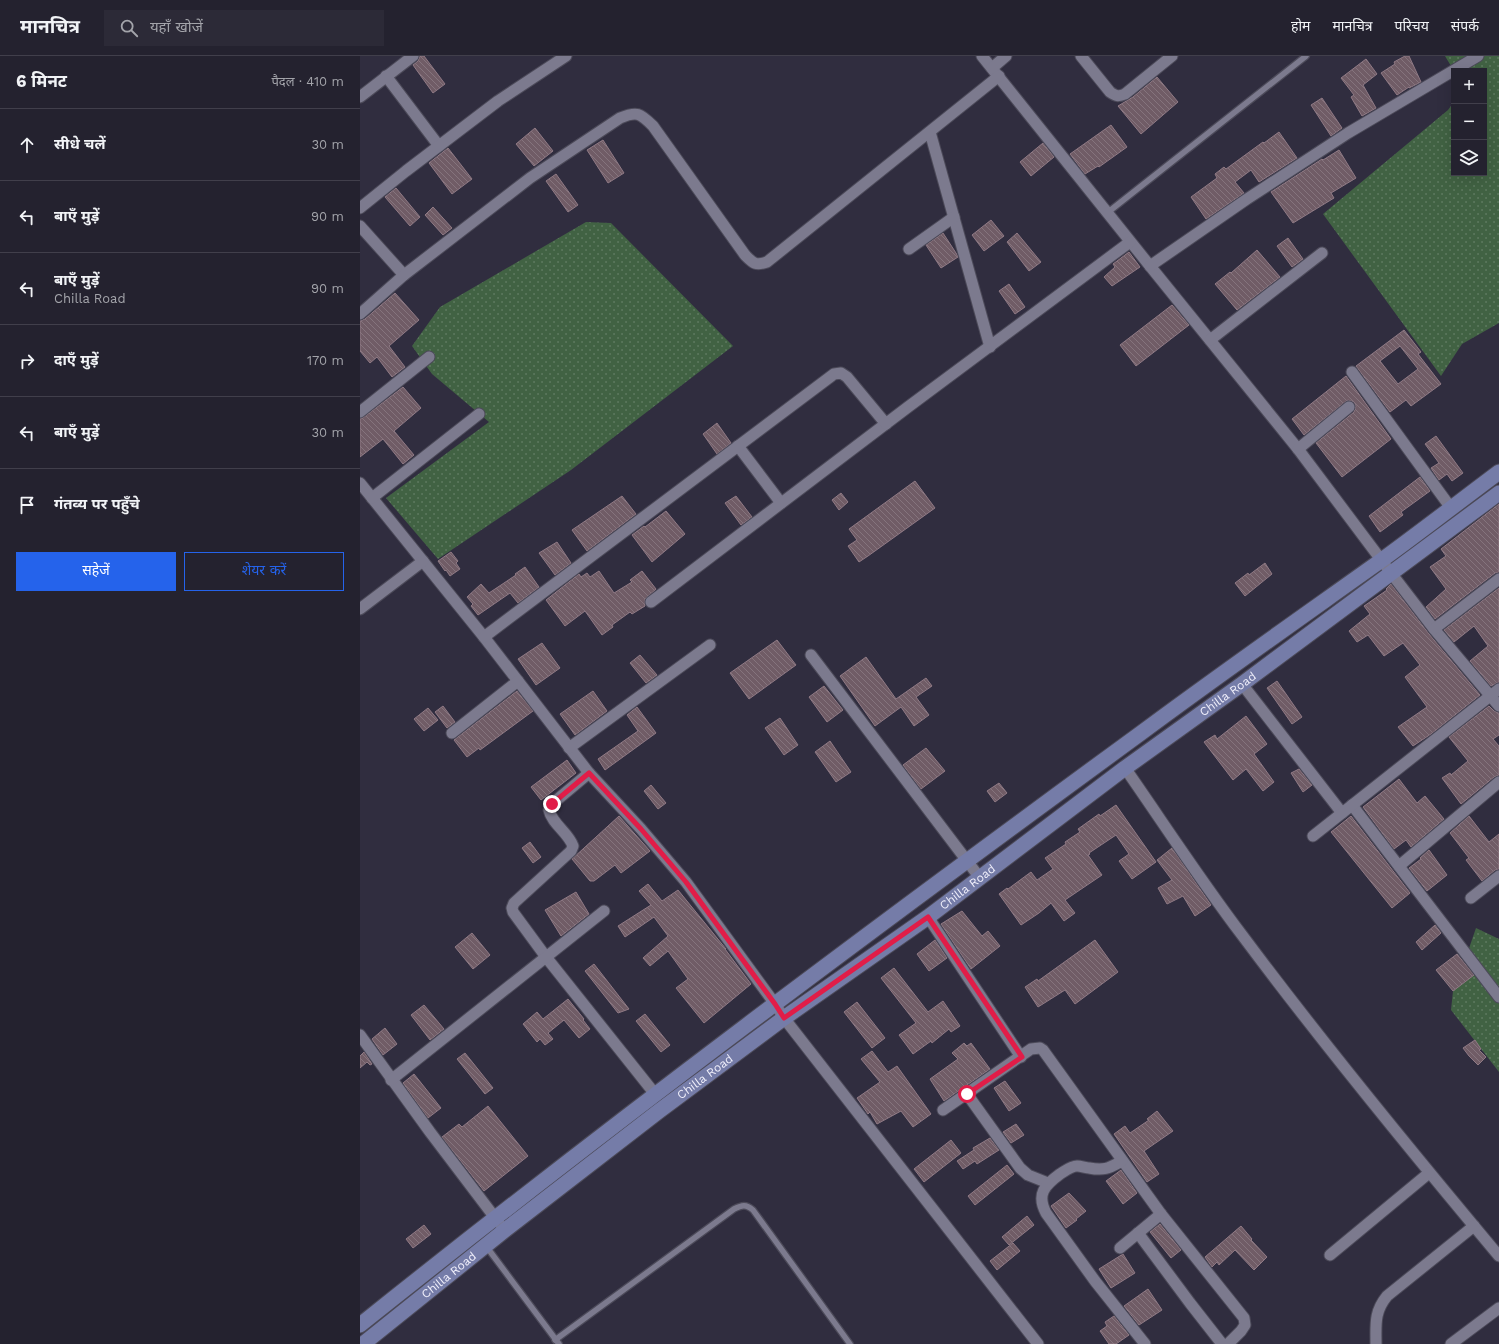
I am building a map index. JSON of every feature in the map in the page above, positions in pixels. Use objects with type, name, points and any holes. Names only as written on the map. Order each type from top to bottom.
[{"type":"main road","name":"Chilla Road","points":[[363,1344],[485,1245],[500,1224],[655,1094],[1144,730],[1381,560],[1499,472]]},
{"type":"main road","name":"Chilla Road","points":[[360,1324],[659,1111],[784,1018],[928,917],[1125,768],[1242,684],[1499,493]]},
{"type":"street","points":[[360,97],[412,56]]},
{"type":"street","points":[[982,56],[1130,242],[1298,449],[1434,629],[1495,692],[1499,706]]},
{"type":"street","points":[[360,314],[404,275],[530,178],[620,118],[630,114],[638,114],[645,118],[653,126],[745,255],[752,262],[759,264],[767,262],[930,132],[995,72],[1006,56]]},
{"type":"street","points":[[1081,56],[1110,92],[1115,96],[1119,96],[1124,94],[1172,56]]},
{"type":"street","points":[[1150,266],[1247,199],[1348,133],[1478,56]]},
{"type":"street","points":[[360,208],[438,146],[559,58]]},
{"type":"street","points":[[386,76],[438,146]]},
{"type":"street","points":[[930,132],[990,347]]},
{"type":"street","points":[[909,249],[954,217]]},
{"type":"street","points":[[360,226],[404,275]]},
{"type":"street","points":[[651,602],[1130,242]]},
{"type":"street","points":[[1210,340],[1322,253]]},
{"type":"street","points":[[360,412],[429,357]]},
{"type":"street","points":[[1352,372],[1451,508]]},
{"type":"street","points":[[484,637],[834,374],[841,373],[847,377],[886,424]]},
{"type":"street","points":[[1298,449],[1349,407]]},
{"type":"street","points":[[372,498],[479,414]]},
{"type":"street","points":[[738,446],[782,503]]},
{"type":"street","points":[[360,483],[484,637],[589,773],[641,829],[686,882],[784,1018],[1038,1344]]},
{"type":"street","points":[[360,608],[423,561]]},
{"type":"street","points":[[1434,629],[1499,579]]},
{"type":"street","points":[[569,748],[710,645]]},
{"type":"street","points":[[811,655],[980,878]]},
{"type":"street","points":[[452,733],[518,681]]},
{"type":"street","points":[[1242,684],[1342,813]]},
{"type":"street","points":[[1313,836],[1495,692]]},
{"type":"street","points":[[1125,768],[1242,934],[1429,1173],[1499,1256]]},
{"type":"street","points":[[589,773],[552,804],[549,810],[550,816],[571,840],[573,846],[571,851],[514,903],[512,908],[513,912],[546,957],[655,1094]]},
{"type":"street","points":[[1399,866],[1499,782]]},
{"type":"street","points":[[1352,805],[1499,998]]},
{"type":"street","points":[[1470,898],[1499,876]]},
{"type":"street","points":[[392,1080],[604,911]]},
{"type":"street","points":[[928,917],[1022,1057]]},
{"type":"street","points":[[360,1035],[430,1132],[500,1224]]},
{"type":"street","points":[[943,1110],[1035,1048],[1044,1050],[1161,1214],[1244,1318],[1245,1325],[1228,1344]]},
{"type":"street","points":[[967,1094],[1020,1168],[1028,1175],[1048,1183]]},
{"type":"street","points":[[1122,1161],[1108,1169],[1097,1170],[1077,1166],[1070,1168],[1048,1183],[1042,1196],[1042,1205],[1046,1213],[1095,1280],[1145,1344]]},
{"type":"street","points":[[1330,1255],[1429,1173]]},
{"type":"street","points":[[1120,1248],[1161,1214]]},
{"type":"street","points":[[1376,1344],[1376,1314],[1380,1305],[1387,1296],[1474,1226]]},
{"type":"street","points":[[1138,1234],[1222,1344]]},
{"type":"street","points":[[1451,1344],[1499,1308]]},
{"type":"lane","points":[[1107,213],[1306,56]]},
{"type":"lane","points":[[485,1245],[557,1342],[734,1209],[742,1205],[747,1206],[753,1210],[850,1344]]},
{"type":"green space","points":[[1445,56],[1499,56],[1499,323],[1462,344],[1441,376],[1323,214],[1451,106],[1451,176],[1487,176],[1487,68],[1452,68]]},
{"type":"green space","points":[[586,222],[611,223],[733,346],[571,470],[438,559],[386,498],[489,422],[432,374],[412,346],[440,307]]},
{"type":"green space","points":[[1476,928],[1499,939],[1499,1072],[1451,1010],[1453,991],[1475,974],[1465,960]]},
{"type":"building","points":[[420,56],[424,56],[445,84],[433,93],[413,65],[418,61]]},
{"type":"building","points":[[1405,56],[1409,56],[1421,82],[1409,87],[1397,95],[1381,73],[1395,64],[1394,62]]},
{"type":"building","points":[[1366,59],[1377,74],[1363,85],[1376,108],[1362,116],[1351,97],[1354,95],[1341,78]]},
{"type":"building","points":[[1157,77],[1178,102],[1141,134],[1118,106],[1133,97]]},
{"type":"building","points":[[1322,98],[1342,128],[1331,136],[1311,105]]},
{"type":"building","points":[[1111,125],[1127,147],[1099,167],[1098,166],[1085,174],[1070,154]]},
{"type":"building","points":[[535,128],[553,151],[534,166],[516,144]]},
{"type":"building","points":[[1279,132],[1297,158],[1259,182],[1251,170],[1235,182],[1244,193],[1206,219],[1191,197],[1217,178],[1215,174],[1224,167],[1226,169]]},
{"type":"building","points":[[603,140],[624,173],[608,183],[587,150]]},
{"type":"building","points":[[1043,143],[1054,157],[1031,176],[1020,162]]},
{"type":"building","points":[[448,148],[472,179],[452,194],[429,163]]},
{"type":"building","points":[[1339,150],[1356,178],[1331,193],[1334,198],[1293,223],[1271,192],[1322,159],[1323,160]]},
{"type":"building","points":[[556,174],[578,205],[568,212],[546,181]]},
{"type":"building","points":[[396,188],[420,217],[410,226],[385,197]]},
{"type":"building","points":[[433,207],[452,228],[443,235],[425,215]]},
{"type":"building","points":[[991,220],[1004,236],[984,251],[972,235]]},
{"type":"building","points":[[943,233],[958,257],[941,268],[926,245]]},
{"type":"building","points":[[1017,233],[1041,262],[1029,271],[1007,242]]},
{"type":"building","points":[[1288,238],[1303,259],[1292,267],[1277,246]]},
{"type":"building","points":[[1257,250],[1280,277],[1237,310],[1215,284],[1230,272],[1231,273]]},
{"type":"building","points":[[1129,252],[1140,267],[1112,286],[1104,277],[1115,267],[1113,264]]},
{"type":"building","points":[[1009,284],[1025,307],[1015,314],[999,291]]},
{"type":"building","points":[[395,293],[419,320],[389,346],[405,367],[392,377],[377,357],[370,363],[360,351],[360,321],[365,319]]},
{"type":"building","points":[[1172,305],[1189,325],[1136,366],[1120,345]]},
{"type":"building","points":[[1404,330],[1421,352],[1418,354],[1441,384],[1411,406],[1406,400],[1390,412],[1356,366]],"holes":[[[1400,346],[1418,369],[1398,384],[1380,361]]]},
{"type":"building","points":[[1346,376],[1391,439],[1342,477],[1316,443],[1354,412],[1356,406],[1354,402],[1348,400],[1304,435],[1292,419]]},
{"type":"building","points":[[403,387],[421,408],[394,431],[414,455],[403,464],[383,439],[360,457],[360,419]]},
{"type":"building","points":[[717,423],[731,443],[717,454],[703,434]]},
{"type":"building","points":[[1436,436],[1463,473],[1452,481],[1447,474],[1439,480],[1431,468],[1439,463],[1425,444]]},
{"type":"building","points":[[1420,477],[1430,491],[1401,512],[1403,515],[1380,532],[1369,516]]},
{"type":"building","points":[[915,481],[935,508],[859,562],[848,546],[857,540],[849,529]]},
{"type":"building","points":[[841,493],[848,502],[839,510],[832,500]]},
{"type":"building","points":[[622,496],[636,514],[587,551],[572,530]]},
{"type":"building","points":[[736,496],[752,517],[741,525],[725,503]]},
{"type":"building","points":[[1499,504],[1499,572],[1495,573],[1435,619],[1426,607],[1446,589],[1430,567],[1446,556],[1441,549]]},
{"type":"building","points":[[666,511],[685,534],[652,562],[632,535]]},
{"type":"building","points":[[557,542],[571,563],[555,575],[539,553]]},
{"type":"building","points":[[451,552],[458,561],[456,563],[460,569],[450,576],[438,561]]},
{"type":"building","points":[[1265,563],[1272,574],[1245,596],[1235,583]]},
{"type":"building","points":[[525,567],[539,587],[518,603],[510,593],[478,615],[471,606],[473,604],[467,597],[481,584],[489,593],[516,575],[515,574]]},
{"type":"building","points":[[599,571],[614,593],[632,582],[630,580],[642,571],[656,589],[645,599],[645,606],[632,614],[630,612],[612,625],[613,627],[602,635],[585,611],[565,626],[546,600],[579,574],[581,577],[587,573],[590,577]]},
{"type":"building","points":[[1391,584],[1429,634],[1480,695],[1431,734],[1413,746],[1398,727],[1427,707],[1405,677],[1420,665],[1403,643],[1384,656],[1368,635],[1357,642],[1349,631],[1370,614],[1364,606],[1387,590],[1386,589]]},
{"type":"building","points":[[1499,588],[1499,682],[1491,686],[1470,661],[1488,646],[1474,626],[1454,642],[1444,630]]},
{"type":"building","points":[[777,640],[796,665],[749,699],[730,673]]},
{"type":"building","points":[[542,643],[560,668],[536,685],[518,659]]},
{"type":"building","points":[[640,655],[657,675],[646,683],[630,663]]},
{"type":"building","points":[[866,657],[896,699],[926,678],[932,686],[916,697],[929,715],[914,726],[901,707],[875,726],[840,676]]},
{"type":"building","points":[[1277,681],[1302,717],[1292,724],[1267,688]]},
{"type":"building","points":[[824,686],[843,710],[827,722],[809,697]]},
{"type":"building","points":[[517,691],[533,711],[480,750],[479,748],[467,757],[454,740]]},
{"type":"building","points":[[593,691],[607,711],[575,735],[560,714]]},
{"type":"building","points":[[443,706],[455,722],[447,728],[435,712]]},
{"type":"building","points":[[1489,706],[1494,711],[1499,713],[1499,735],[1493,739],[1499,746],[1499,775],[1494,777],[1461,804],[1442,778],[1450,773],[1451,775],[1468,761],[1449,737]]},
{"type":"building","points":[[637,707],[656,733],[605,770],[598,759],[638,731],[627,715]]},
{"type":"building","points":[[428,708],[438,720],[424,731],[414,719]]},
{"type":"building","points":[[1246,716],[1267,744],[1254,754],[1274,782],[1263,791],[1246,769],[1233,780],[1204,742],[1215,735],[1217,739]]},
{"type":"building","points":[[780,718],[798,745],[784,755],[765,728]]},
{"type":"building","points":[[830,741],[851,772],[836,782],[815,752]]},
{"type":"building","points":[[926,748],[945,771],[921,789],[903,765]]},
{"type":"building","points":[[567,760],[576,773],[541,800],[531,787]]},
{"type":"building","points":[[1299,769],[1312,785],[1303,792],[1291,773]]},
{"type":"building","points":[[1399,779],[1417,803],[1425,796],[1444,819],[1411,847],[1406,840],[1394,849],[1363,807]]},
{"type":"building","points":[[999,783],[1007,793],[995,802],[987,791]]},
{"type":"building","points":[[651,785],[666,803],[658,809],[644,791]]},
{"type":"building","points":[[1116,805],[1156,862],[1132,879],[1119,861],[1129,854],[1116,835],[1089,853],[1090,854],[1088,855],[1102,875],[1065,900],[1075,913],[1064,921],[1051,903],[1021,925],[999,894],[1031,872],[1037,880],[1053,869],[1045,858],[1066,844],[1065,842],[1080,832],[1078,829],[1099,814],[1100,816]]},
{"type":"building","points":[[619,816],[650,851],[621,873],[615,865],[594,881],[590,881],[572,859]]},
{"type":"building","points":[[1351,816],[1410,893],[1392,908],[1331,832]]},
{"type":"building","points":[[1469,816],[1489,842],[1499,834],[1499,869],[1495,870],[1482,881],[1466,860],[1469,858],[1450,833]]},
{"type":"building","points":[[530,842],[541,857],[533,863],[522,848]]},
{"type":"building","points":[[1172,848],[1211,905],[1195,916],[1183,896],[1167,904],[1158,888],[1172,880],[1157,860]]},
{"type":"building","points":[[1429,850],[1447,875],[1427,891],[1409,868],[1421,859],[1420,858]]},
{"type":"building","points":[[648,884],[662,901],[678,890],[726,949],[751,984],[704,1023],[676,988],[688,979],[668,951],[650,966],[643,958],[668,936],[654,917],[625,937],[618,926],[651,905],[639,891]]},
{"type":"building","points":[[576,892],[589,914],[561,936],[545,910]]},
{"type":"building","points":[[962,911],[982,936],[988,931],[1000,946],[971,969],[941,924]]},
{"type":"building","points":[[1435,925],[1441,933],[1422,950],[1416,942]]},
{"type":"building","points":[[472,933],[490,955],[473,969],[455,947]]},
{"type":"building","points":[[935,940],[947,958],[929,971],[917,954]]},
{"type":"building","points":[[1095,940],[1118,972],[1075,1004],[1065,990],[1038,1007],[1025,987],[1037,979],[1038,981]]},
{"type":"building","points":[[1457,954],[1474,975],[1453,991],[1436,970]]},
{"type":"building","points":[[594,964],[629,1009],[618,1013],[585,971]]},
{"type":"building","points":[[894,968],[928,1012],[943,1001],[960,1026],[951,1032],[949,1029],[932,1043],[931,1041],[913,1054],[899,1035],[916,1023],[881,978]]},
{"type":"building","points":[[568,999],[590,1029],[579,1038],[564,1020],[548,1033],[553,1039],[545,1045],[540,1039],[537,1042],[523,1024],[537,1012],[543,1019]]},
{"type":"building","points":[[857,1002],[885,1038],[872,1048],[844,1012]]},
{"type":"building","points":[[424,1005],[444,1029],[430,1040],[411,1015]]},
{"type":"building","points":[[645,1014],[670,1045],[661,1052],[636,1021]]},
{"type":"building","points":[[385,1028],[397,1044],[383,1055],[372,1039]]},
{"type":"building","points":[[1475,1040],[1481,1049],[1479,1050],[1486,1057],[1478,1065],[1463,1048]]},
{"type":"building","points":[[964,1043],[967,1046],[971,1043],[990,1069],[944,1101],[930,1079],[958,1059],[952,1053]]},
{"type":"building","points":[[872,1051],[888,1072],[897,1066],[931,1114],[913,1127],[901,1111],[877,1124],[870,1112],[868,1114],[857,1098],[880,1082],[861,1059]]},
{"type":"building","points":[[364,1052],[372,1064],[370,1065],[367,1062],[360,1068],[360,1056]]},
{"type":"building","points":[[465,1053],[493,1088],[485,1094],[457,1059]]},
{"type":"building","points":[[414,1074],[441,1108],[428,1118],[403,1083]]},
{"type":"building","points":[[1005,1081],[1021,1103],[1009,1111],[994,1088]]},
{"type":"building","points":[[488,1106],[528,1156],[484,1191],[442,1137],[459,1124],[462,1127]]},
{"type":"building","points":[[1157,1111],[1173,1131],[1144,1151],[1159,1174],[1147,1182],[1114,1134],[1125,1126],[1130,1133],[1149,1120],[1147,1119]]},
{"type":"building","points":[[1016,1124],[1024,1135],[1011,1143],[1003,1132]]},
{"type":"building","points":[[990,1138],[999,1150],[977,1164],[975,1161],[963,1169],[957,1161],[974,1150],[973,1148]]},
{"type":"building","points":[[951,1140],[961,1153],[924,1182],[914,1169]]},
{"type":"building","points":[[1007,1165],[1014,1174],[975,1205],[968,1196]]},
{"type":"building","points":[[1121,1170],[1137,1193],[1123,1204],[1106,1181]]},
{"type":"building","points":[[1069,1193],[1086,1211],[1066,1228],[1051,1206]]},
{"type":"building","points":[[1027,1216],[1034,1225],[1009,1245],[1002,1237]]},
{"type":"building","points":[[1160,1224],[1181,1250],[1171,1258],[1150,1232]]},
{"type":"building","points":[[424,1225],[431,1234],[413,1248],[406,1239]]},
{"type":"building","points":[[1241,1226],[1252,1239],[1251,1240],[1267,1257],[1254,1270],[1235,1250],[1219,1265],[1217,1262],[1212,1267],[1205,1257]]},
{"type":"building","points":[[1013,1243],[1020,1251],[997,1270],[990,1261]]},
{"type":"building","points":[[1123,1254],[1135,1273],[1111,1288],[1099,1269]]},
{"type":"building","points":[[1148,1289],[1162,1310],[1139,1325],[1124,1306]]},
{"type":"building","points":[[1114,1316],[1129,1335],[1116,1344],[1109,1344],[1100,1331],[1107,1326],[1105,1322]]},
{"type":"route","points":[[552,804],[589,773],[641,829],[686,882],[784,1018],[928,917],[1022,1057],[967,1094]]}]
